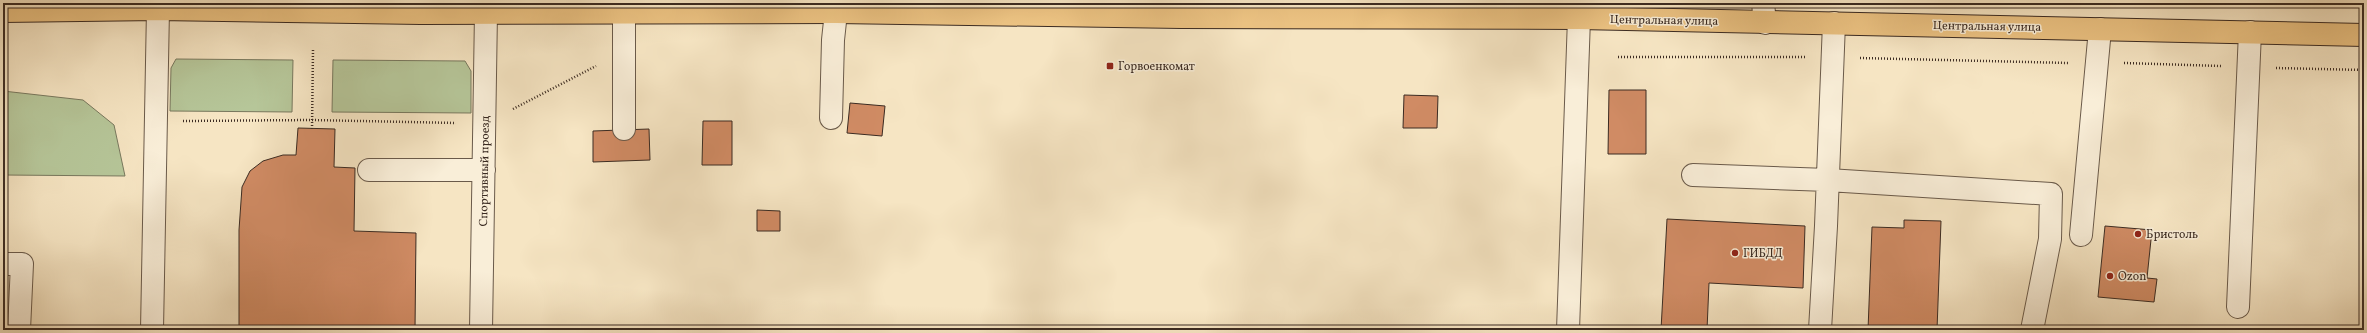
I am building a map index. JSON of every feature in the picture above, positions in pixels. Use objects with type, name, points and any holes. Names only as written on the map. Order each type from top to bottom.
[{"type":"main road","name":"Центральная улица","points":[[3,11],[158,9],[486,12],[576,7],[624,12],[1181,10],[1579,18],[1764,13],[1834,23],[2364,35]]},
{"type":"street","points":[[152,330],[158,9]]},
{"type":"street","name":"Спортивный проезд","points":[[481,330],[486,12]]},
{"type":"street","points":[[624,12],[624,129]]},
{"type":"street","points":[[831,118],[836,12]]},
{"type":"street","points":[[1568,330],[1579,18]]},
{"type":"street","points":[[1820,330],[1834,23]]},
{"type":"street","points":[[2081,235],[2100,29]]},
{"type":"street","points":[[2238,307],[2250,32]]},
{"type":"street","points":[[369,170],[484,170]]},
{"type":"street","points":[[1694,175],[1828,180],[2051,194],[2050,239],[2032,330]]},
{"type":"street","points":[[3,264],[22,264],[19,330]]},
{"type":"path","points":[[312,129],[313,49]]},
{"type":"path","points":[[157,121],[312,120],[485,124],[625,51]]},
{"type":"path","points":[[1618,57],[1833,57],[2364,70]]},
{"type":"green space","points":[[176,59],[293,60],[292,112],[170,111],[171,68]]},
{"type":"green space","points":[[333,60],[465,61],[471,71],[471,113],[332,112]]},
{"type":"green space","points":[[3,91],[83,100],[114,125],[125,176],[3,175]]},
{"type":"building","points":[[1609,90],[1646,90],[1646,154],[1608,154]]},
{"type":"building","points":[[1404,95],[1438,96],[1437,128],[1403,128]]},
{"type":"building","points":[[850,103],[885,106],[882,136],[847,133]]},
{"type":"building","points":[[703,121],[732,121],[732,165],[702,165]]},
{"type":"building","points":[[298,128],[335,129],[334,167],[355,168],[354,231],[416,233],[415,330],[239,330],[239,230],[242,187],[250,171],[263,161],[283,155],[296,155]]},
{"type":"building","points":[[649,129],[650,160],[593,162],[593,131]]},
{"type":"building","points":[[757,210],[780,211],[780,231],[757,231]]},
{"type":"building","name":"ГИБДД","points":[[1667,219],[1805,226],[1803,288],[1709,283],[1707,330],[1661,330]]},
{"type":"building","points":[[1904,220],[1941,221],[1937,330],[1868,330],[1872,227],[1904,228]]},
{"type":"building","points":[[2105,226],[2152,230],[2147,278],[2157,279],[2154,302],[2098,297]]},
{"type":"place","name":"Горвоенкомат","points":[[1110,66]]},
{"type":"place","name":"Бристоль","points":[[2138,234]]},
{"type":"place","name":"ГИБДД","points":[[1735,253]]},
{"type":"place","name":"Ozon","points":[[2110,276]]}]
